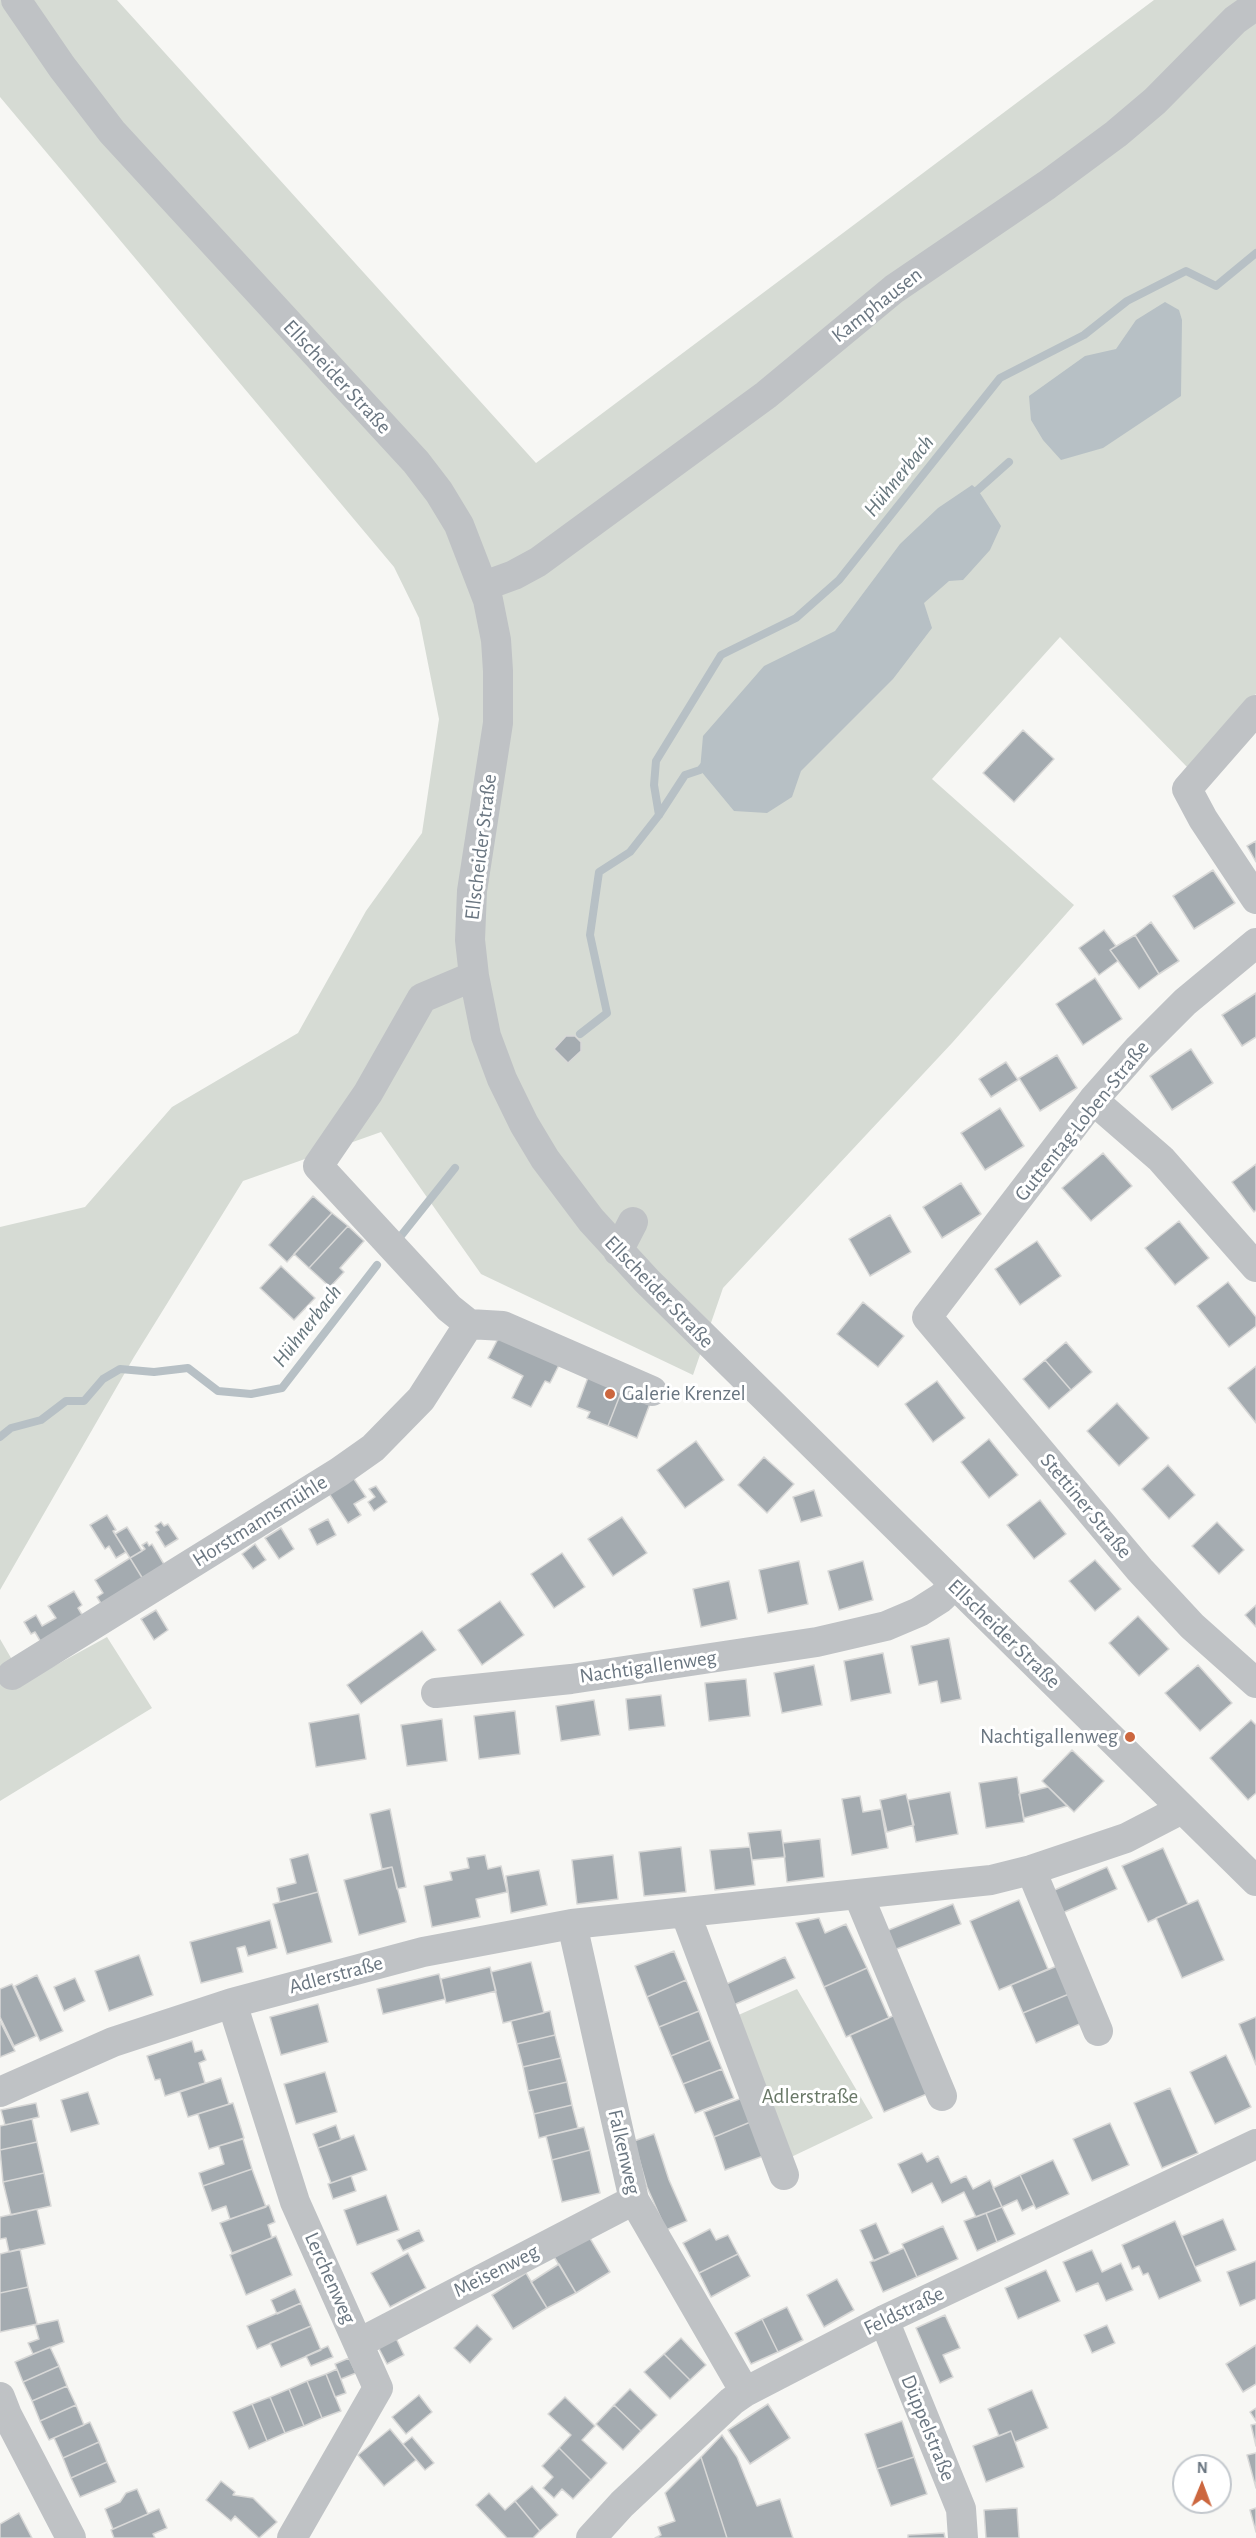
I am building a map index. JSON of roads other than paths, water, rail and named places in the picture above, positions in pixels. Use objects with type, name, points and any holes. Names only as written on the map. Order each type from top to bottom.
[{"type":"street","name":"Ellscheider Straße","points":[[15,0],[85,100],[142,166],[416,462],[439,492],[459,525],[484,586],[496,640],[499,693],[494,753],[481,823],[472,891],[471,940],[480,1014],[493,1057],[524,1124],[567,1190],[618,1251],[1182,1809],[1254,1875]]},
{"type":"street","name":"Kamphausen","points":[[484,586],[514,575],[538,562],[739,416],[894,289],[1116,134],[1155,101],[1235,20],[1256,5]]},
{"type":"street","points":[[1256,710],[1187,789],[1203,819],[1256,899]]},
{"type":"street","name":"Guttentag-Loben-Straße","points":[[927,1317],[1093,1100],[1139,1048],[1185,1002],[1256,943]]},
{"type":"street","points":[[474,976],[422,998],[368,1093],[318,1166],[448,1308],[469,1324],[503,1326],[652,1391]]},
{"type":"street","points":[[1093,1100],[1161,1159],[1256,1266]]},
{"type":"street","points":[[618,1251],[633,1222]]},
{"type":"street","name":"Stettiner Straße","points":[[927,1317],[1140,1570],[1192,1626],[1256,1683]]},
{"type":"street","name":"Horstmannsmühle","points":[[12,1675],[339,1472],[373,1448],[422,1399],[469,1324]]},
{"type":"street","name":"Nachtigallenweg","points":[[436,1693],[571,1679],[817,1642],[886,1626],[919,1612],[941,1598],[954,1585]]},
{"type":"street","name":"Adlerstraße","points":[[0,2092],[113,2042],[232,2003],[423,1952],[572,1924],[991,1880],[1031,1870],[1126,1838],[1182,1809]]},
{"type":"street","points":[[1031,1870],[1098,2031]]},
{"type":"street","points":[[858,1894],[942,2096]]},
{"type":"street","points":[[685,1912],[784,2175]]},
{"type":"street","name":"Falkenweg","points":[[572,1924],[634,2200],[745,2392]]},
{"type":"street","name":"Lerchenweg","points":[[232,2003],[295,2202],[378,2388],[292,2538]]},
{"type":"street","name":"Feldstraße","points":[[591,2538],[622,2504],[732,2401],[745,2392],[884,2320],[1256,2144]]},
{"type":"street","name":"Meisenweg","points":[[359,2343],[634,2200]]},
{"type":"street","name":"Düppelstraße","points":[[884,2320],[961,2509],[963,2538]]},
{"type":"street","points":[[0,2397],[7,2415],[71,2538]]},
{"type":"waterway","name":"Hühnerbach","points":[[659,815],[654,785],[656,761],[721,655],[796,618],[839,580],[1000,378],[1084,335],[1127,301],[1186,271],[1216,286],[1256,253]]},
{"type":"waterway","points":[[972,495],[1009,462]]},
{"type":"waterway","name":"Hühnerbach","points":[[580,1034],[607,1013],[590,935],[599,872],[630,852],[659,815],[685,775],[700,770],[706,763]]},
{"type":"waterway","name":"Hühnerbach","points":[[400,1237],[455,1168]]},
{"type":"waterway","name":"Hühnerbach","points":[[0,1437],[11,1428],[41,1420],[66,1401],[84,1401],[103,1379],[120,1369],[154,1372],[188,1368],[218,1391],[251,1394],[282,1388],[377,1265]]},
{"type":"place","name":"Galerie Krenzel","points":[[610,1394]]},
{"type":"place","name":"Nachtigallenweg","points":[[1130,1737]]}]
